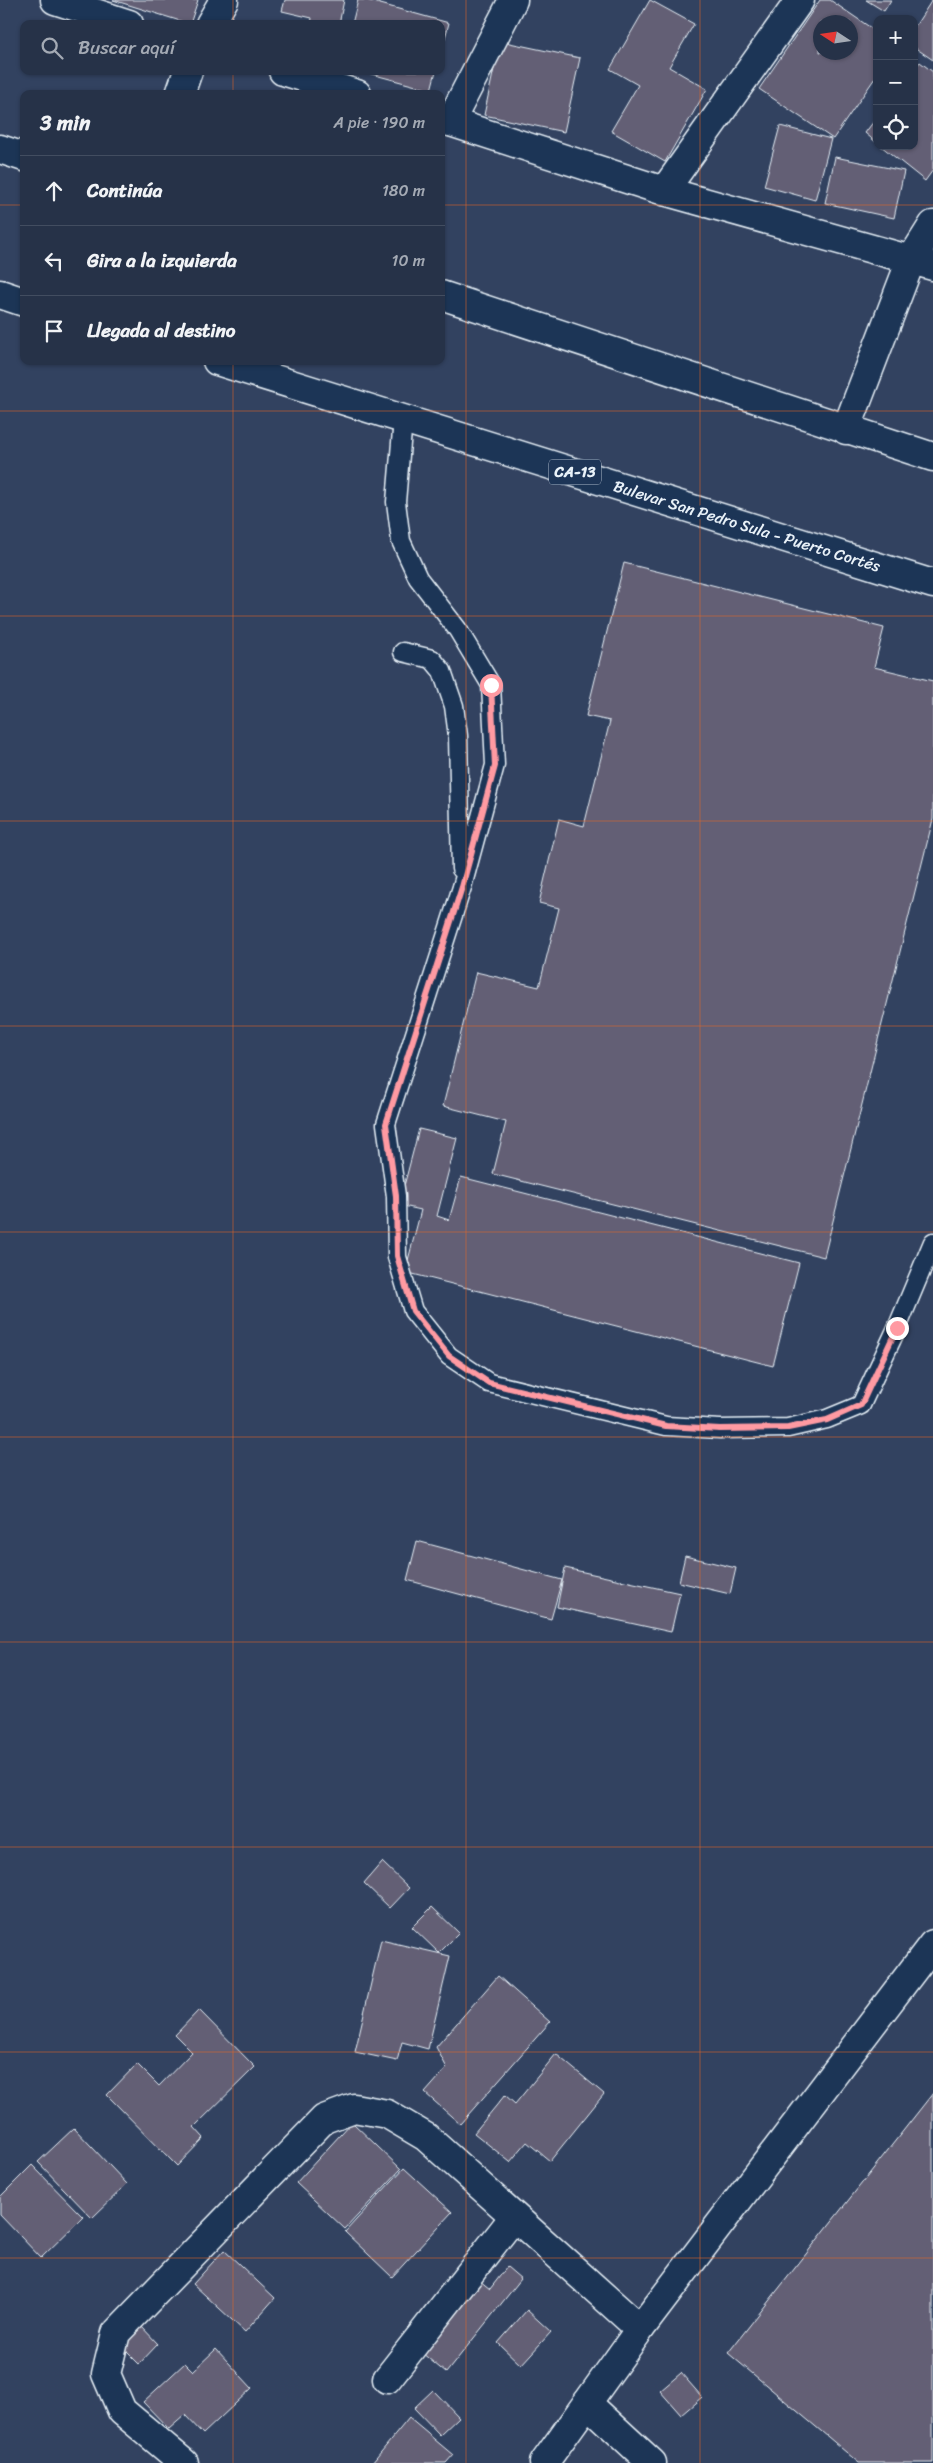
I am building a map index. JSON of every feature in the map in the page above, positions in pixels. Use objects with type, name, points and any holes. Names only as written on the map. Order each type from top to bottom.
[{"type":"main road","points":[[55,0],[117,20]]},
{"type":"main road","points":[[212,20],[224,0]]},
{"type":"main road","points":[[512,0],[446,120],[664,191],[922,263]]},
{"type":"main road","points":[[664,191],[800,0]]},
{"type":"main road","points":[[181,90],[187,75]]},
{"type":"main road","points":[[296,75],[344,90]]},
{"type":"main road","points":[[0,149],[20,156]]},
{"type":"main road","points":[[846,430],[922,263],[933,225]]},
{"type":"main road","points":[[0,294],[20,301]]},
{"type":"main road","points":[[445,296],[846,430],[933,457]]},
{"type":"main road","name":"Bulevar San Pedro Sula - Puerto Cortés","points":[[230,365],[933,584]]},
{"type":"main road","points":[[544,2463],[640,2329],[933,1944]]},
{"type":"main road","points":[[184,2463],[122,2412],[106,2374],[116,2333],[324,2118],[354,2108],[387,2114],[426,2137],[640,2329]]},
{"type":"main road","points":[[387,2379],[514,2217]]},
{"type":"main road","points":[[587,2403],[652,2463]]},
{"type":"lane","points":[[403,419],[396,502],[402,541],[418,578],[458,630],[491,685],[495,766],[462,887],[386,1124],[396,1196],[397,1256],[413,1311],[449,1356],[489,1383],[666,1426],[720,1429],[788,1428],[827,1420],[861,1405],[897,1328],[933,1242]]},
{"type":"lane","points":[[402,652],[432,659],[442,671],[454,706],[458,736],[462,887]]},
{"type":"building","points":[[113,0],[198,0],[191,20],[177,20]]},
{"type":"building","points":[[285,0],[344,0],[340,20],[312,20],[312,18],[282,11]]},
{"type":"building","points":[[358,0],[366,0],[438,20],[353,20]]},
{"type":"building","points":[[650,0],[694,24],[669,67],[707,89],[665,162],[611,131],[638,85],[610,69]]},
{"type":"building","points":[[820,0],[830,0],[852,15],[813,15],[813,60],[858,60],[858,19],[873,29],[873,81],[833,139],[759,89]]},
{"type":"building","points":[[866,0],[891,0],[884,11]]},
{"type":"building","points":[[933,0],[933,60],[918,50],[918,22]]},
{"type":"building","points":[[445,22],[449,23],[445,38]]},
{"type":"building","points":[[500,41],[580,58],[564,132],[484,115]]},
{"type":"building","points":[[920,62],[933,72],[933,170],[925,181],[886,150],[918,150],[918,64]]},
{"type":"building","points":[[375,75],[435,75],[431,90]]},
{"type":"building","points":[[873,122],[873,140],[865,133]]},
{"type":"building","points":[[780,126],[831,139],[815,200],[764,186]]},
{"type":"building","points":[[835,157],[904,171],[894,218],[825,203]]},
{"type":"building","points":[[624,563],[884,628],[874,667],[933,681],[933,819],[824,1257],[493,1174],[506,1122],[443,1106],[476,972],[539,987],[559,908],[539,903],[559,819],[584,826],[610,721],[586,716]]},
{"type":"building","points":[[419,1129],[457,1138],[437,1216],[449,1220],[461,1177],[799,1263],[773,1366],[405,1272],[421,1210],[399,1205]]},
{"type":"building","points":[[417,1541],[562,1580],[551,1619],[407,1580]]},
{"type":"building","points":[[685,1556],[736,1568],[730,1594],[679,1582]]},
{"type":"building","points":[[565,1568],[680,1593],[671,1632],[557,1607]]},
{"type":"building","points":[[382,1862],[409,1888],[390,1908],[364,1883]]},
{"type":"building","points":[[432,1907],[459,1933],[439,1953],[412,1927]]},
{"type":"building","points":[[381,1940],[450,1956],[428,2049],[402,2042],[397,2061],[355,2052]]},
{"type":"building","points":[[498,1976],[550,2022],[460,2124],[425,2093],[447,2068],[436,2047]]},
{"type":"building","points":[[199,2010],[255,2067],[194,2127],[204,2138],[177,2166],[107,2095],[137,2064],[159,2086],[192,2052],[175,2035]]},
{"type":"building","points":[[556,2054],[604,2094],[550,2161],[527,2142],[510,2162],[474,2133],[505,2095],[515,2104]]},
{"type":"building","points":[[933,2093],[933,2463],[859,2463],[728,2353]]},
{"type":"building","points":[[352,2122],[401,2169],[345,2229],[296,2183]]},
{"type":"building","points":[[74,2128],[127,2184],[92,2218],[38,2162]]},
{"type":"building","points":[[32,2165],[83,2217],[41,2258],[0,2215],[0,2197]]},
{"type":"building","points":[[404,2168],[452,2212],[392,2277],[345,2232]]},
{"type":"building","points":[[224,2250],[275,2298],[245,2332],[193,2284]]},
{"type":"building","points":[[507,2267],[521,2279],[446,2373],[416,2348],[474,2276],[490,2289]]},
{"type":"building","points":[[527,2310],[551,2332],[521,2365],[498,2343]]},
{"type":"building","points":[[141,2326],[158,2344],[139,2364],[121,2346]]},
{"type":"building","points":[[216,2349],[252,2388],[203,2434],[185,2415],[169,2429],[143,2402],[185,2363],[193,2371]]},
{"type":"building","points":[[681,2373],[702,2397],[681,2415],[660,2391]]},
{"type":"building","points":[[433,2390],[459,2417],[440,2435],[414,2408]]},
{"type":"building","points":[[409,2418],[453,2455],[446,2463],[372,2463]]},
{"type":"route","points":[[491,685],[495,766],[462,887],[386,1124],[396,1196],[397,1256],[413,1311],[449,1356],[489,1383],[666,1426],[720,1429],[788,1428],[827,1420],[861,1405],[897,1328]]}]
